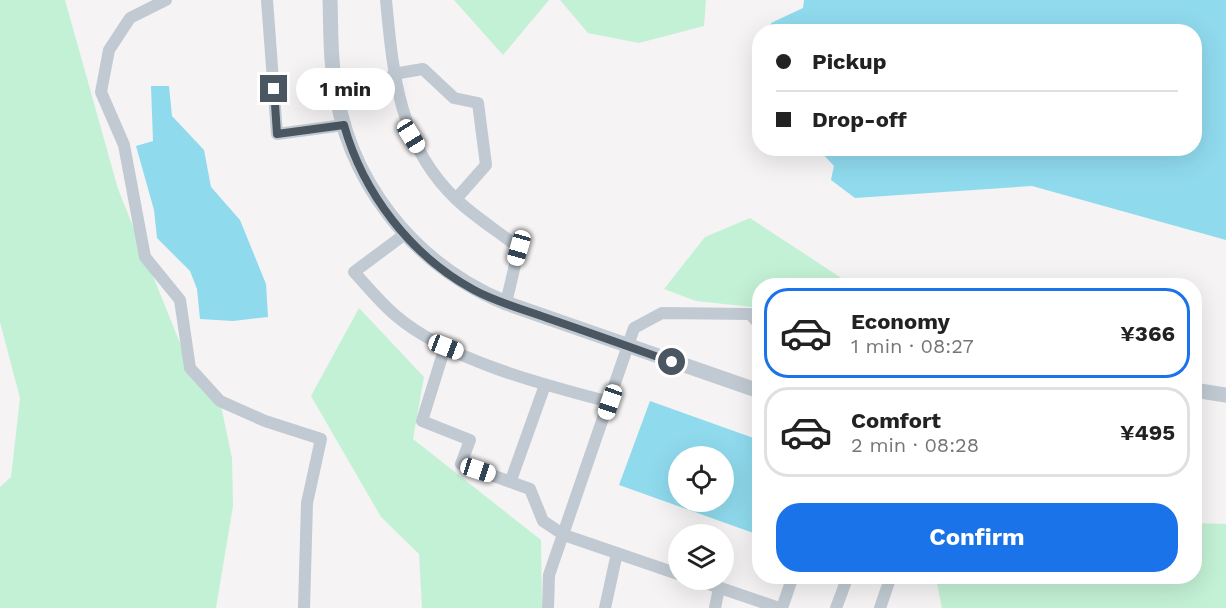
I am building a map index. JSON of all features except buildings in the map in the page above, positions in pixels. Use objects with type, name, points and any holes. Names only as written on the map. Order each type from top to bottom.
[{"type":"street","points":[[166,0],[130,18],[109,50],[101,92],[124,145],[145,257],[180,300],[190,368],[220,401],[265,421],[321,439],[307,503],[304,608]]},
{"type":"street","points":[[267,0],[277,134],[344,125]]},
{"type":"street","points":[[330,0],[333,78],[344,125],[358,163],[374,193],[405,234],[445,270],[474,290],[628,347],[752,389]]},
{"type":"street","points":[[386,0],[393,74],[411,136],[431,168],[456,199],[519,248],[506,303]]},
{"type":"street","points":[[393,74],[423,69],[454,98],[478,103],[486,165],[456,199]]},
{"type":"street","points":[[405,234],[354,272],[396,316],[446,347],[545,385],[610,402]]},
{"type":"street","points":[[548,608],[549,575],[634,328],[662,312],[750,314],[752,316]]},
{"type":"street","points":[[446,347],[422,421],[471,440],[461,464],[511,480],[530,489],[543,521],[564,535],[668,571]]},
{"type":"street","points":[[511,480],[545,385]]},
{"type":"street","points":[[1202,391],[1226,395]]},
{"type":"street","points":[[605,608],[617,553]]},
{"type":"street","points":[[725,590],[781,608],[790,584]]},
{"type":"street","points":[[836,608],[845,584]]},
{"type":"street","points":[[880,608],[888,584]]},
{"type":"street","points":[[715,608],[719,590]]},
{"type":"green space","points":[[0,0],[65,0],[118,189],[190,368],[220,401],[232,458],[233,506],[216,608],[0,608],[0,487],[11,477],[20,398],[0,322]]},
{"type":"green space","points":[[454,0],[549,0],[503,55]]},
{"type":"green space","points":[[560,0],[706,0],[704,26],[639,43],[588,33]]},
{"type":"green space","points":[[750,218],[841,278],[752,278],[752,307],[696,301],[664,289],[705,237]]},
{"type":"green space","points":[[359,308],[424,377],[413,439],[541,540],[542,608],[422,608],[419,554],[381,517],[311,396]]},
{"type":"green space","points":[[1202,523],[1226,524],[1226,608],[942,608],[937,584],[1202,584]]},
{"type":"water","points":[[804,0],[1226,0],[1226,240],[1032,186],[855,198],[831,180],[834,166],[825,156],[1202,156],[1202,24],[771,24],[803,8]]},
{"type":"water","points":[[151,86],[169,86],[172,116],[204,150],[211,187],[240,220],[266,284],[268,317],[233,321],[200,319],[197,289],[190,271],[157,238],[154,210],[136,146],[153,141]]},
{"type":"water","points":[[650,401],[752,437],[752,532],[734,526],[734,524],[695,512],[734,512],[734,446],[668,446],[668,502],[619,485]]},
{"type":"route","points":[[274,89],[277,134],[344,125],[358,163],[374,193],[393,221],[418,248],[474,290],[672,362]]}]
